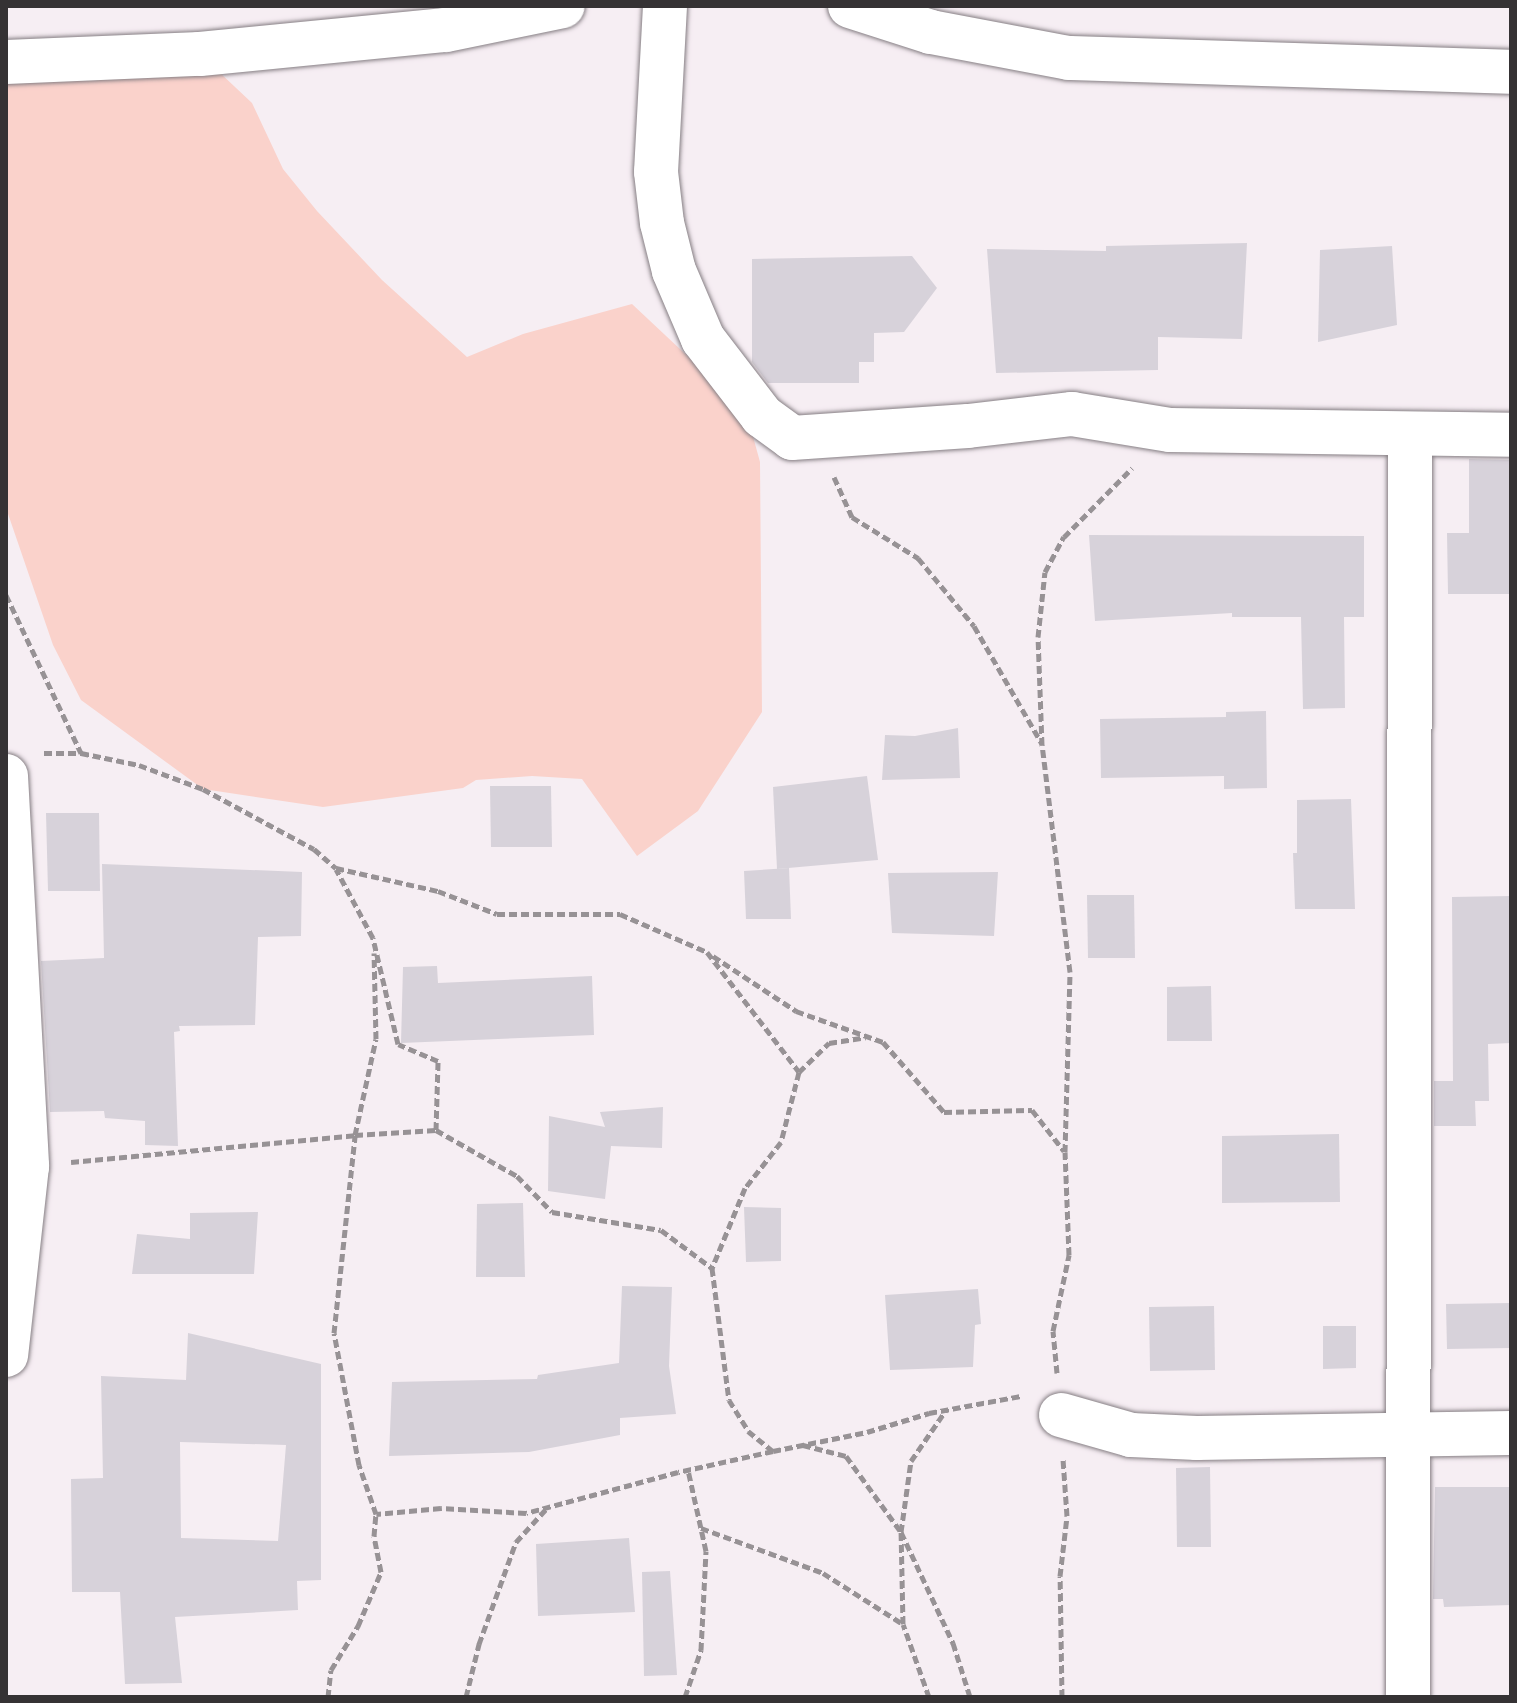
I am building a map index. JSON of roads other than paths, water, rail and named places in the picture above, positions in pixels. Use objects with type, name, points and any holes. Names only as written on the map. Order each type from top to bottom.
[{"type":"street","points":[[6,62],[200,54],[415,33],[563,6]]},
{"type":"street","points":[[665,6],[656,172],[662,223],[674,271],[703,339],[762,416],[792,438],[968,426],[1072,414],[1170,430],[1410,436],[1511,435]]},
{"type":"street","points":[[850,6],[931,32],[1069,58],[1511,72]]},
{"type":"street","points":[[1408,1697],[1410,436]]},
{"type":"street","points":[[6,1355],[27,1166],[21,764]]},
{"type":"street","points":[[1061,1415],[1131,1435],[1237,1438],[1511,1433]]}]
